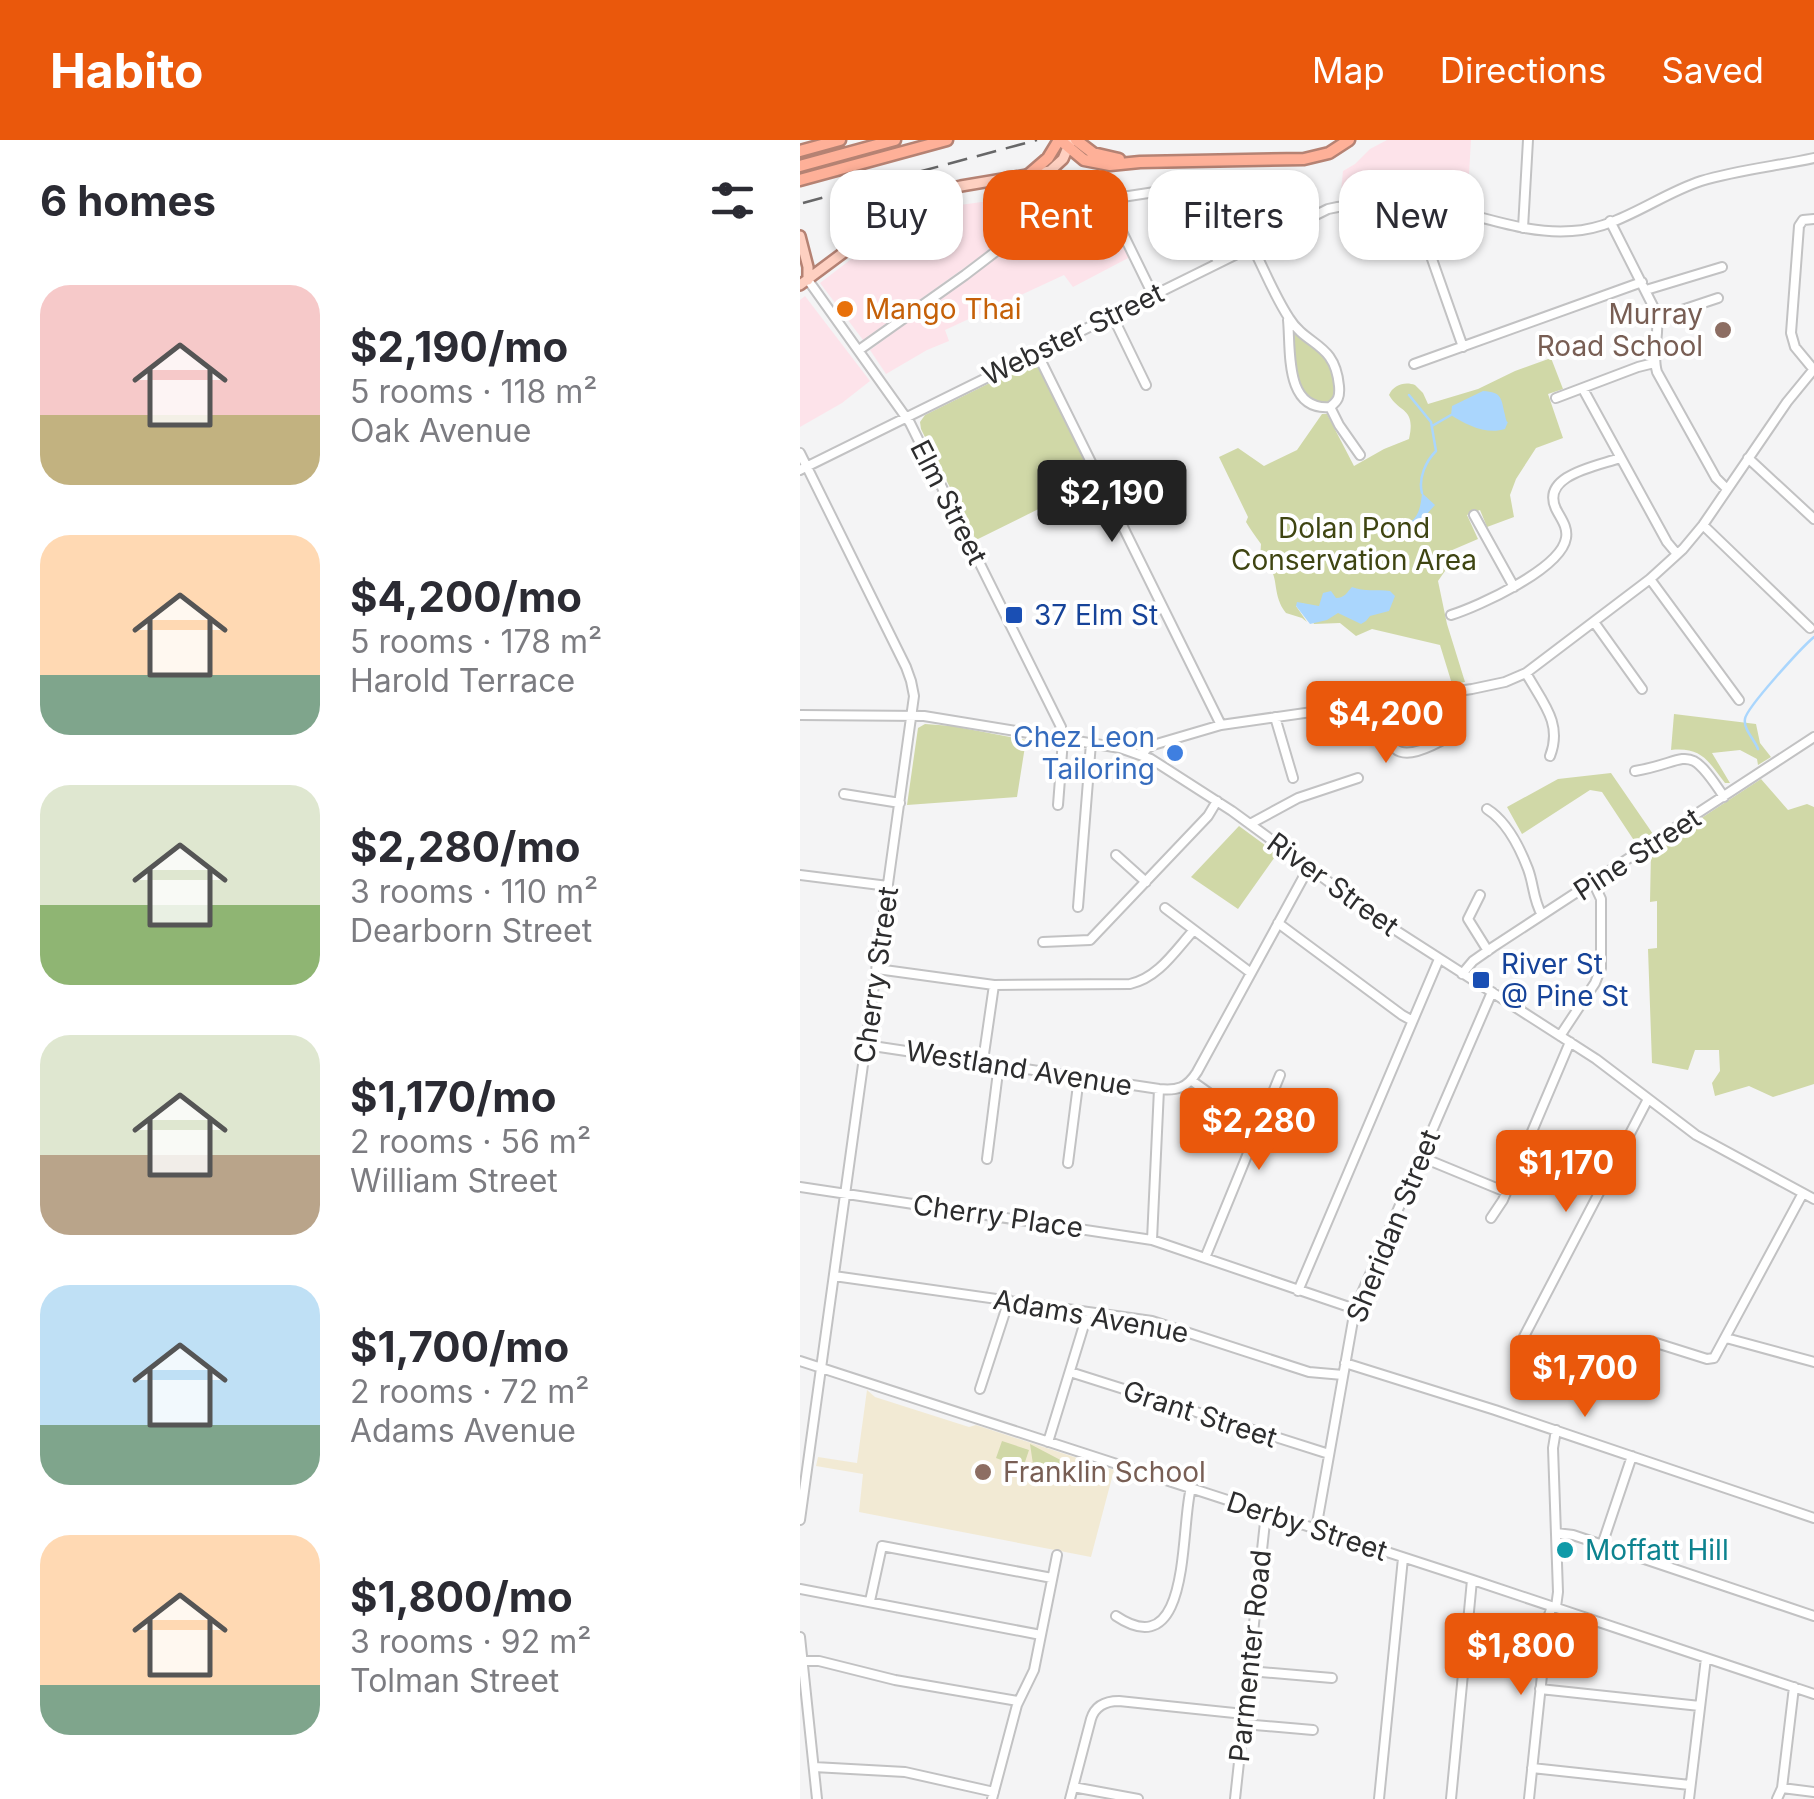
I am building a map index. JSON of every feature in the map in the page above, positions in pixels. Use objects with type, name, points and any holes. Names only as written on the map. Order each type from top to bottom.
[{"type":"highway","points":[[800,151],[840,140]]},
{"type":"highway","points":[[800,166],[896,140]]},
{"type":"highway","points":[[800,180],[947,140]]},
{"type":"highway","points":[[1034,170],[1067,142],[1097,155],[1140,162],[1298,160],[1323,155],[1349,140]]},
{"type":"main road","points":[[804,283],[916,200],[983,183]]},
{"type":"main road","points":[[800,236],[806,258],[804,283]]},
{"type":"main road","points":[[800,270],[806,258]]},
{"type":"street","points":[[1523,228],[1528,140]]},
{"type":"street","name":"Webster Street","points":[[1484,219],[1544,231],[1580,231],[1702,181],[1814,158]]},
{"type":"street","points":[[1128,196],[1181,188],[1218,262]]},
{"type":"street","points":[[1143,755],[1153,744],[1221,725],[1505,682],[1526,673],[1650,579],[1703,525],[1786,402],[1814,370],[1796,350],[1791,332],[1800,226],[1804,220],[1814,219]]},
{"type":"street","points":[[1610,221],[1658,318],[1654,363],[1659,376],[1716,478],[1727,489]]},
{"type":"street","points":[[1128,244],[1153,295]]},
{"type":"street","points":[[858,350],[984,260]]},
{"type":"street","name":"Webster Street","points":[[803,468],[1222,260]]},
{"type":"street","points":[[1259,260],[1287,316],[1333,361],[1340,394],[1330,406],[1314,405],[1296,388],[1287,316]]},
{"type":"street","points":[[1432,260],[1463,346]]},
{"type":"street","points":[[1414,364],[1644,286],[1722,267]]},
{"type":"street","name":"Elm Street","points":[[804,283],[906,418],[1062,728],[1064,740]]},
{"type":"street","points":[[1658,318],[1718,298]]},
{"type":"street","points":[[1112,316],[1146,385]]},
{"type":"street","points":[[1036,353],[1221,725]]},
{"type":"street","points":[[1556,398],[1654,363]]},
{"type":"street","points":[[1584,389],[1677,554]]},
{"type":"street","points":[[1330,406],[1360,455]]},
{"type":"street","name":"Cherry Street","points":[[800,453],[803,468],[908,672],[913,689],[800,1520]]},
{"type":"street","points":[[1452,615],[1514,588],[1543,566],[1565,542],[1566,528],[1553,500],[1559,482],[1620,458]]},
{"type":"street","points":[[1748,458],[1814,520]]},
{"type":"street","points":[[1474,515],[1514,588]]},
{"type":"street","points":[[1703,525],[1810,628]]},
{"type":"street","points":[[1650,579],[1740,700]]},
{"type":"street","points":[[1594,622],[1642,689]]},
{"type":"street","points":[[1526,673],[1554,726],[1550,756]]},
{"type":"street","points":[[1380,702],[1386,739],[1393,748],[1412,753],[1441,740]]},
{"type":"street","name":"River Street","points":[[800,715],[912,715],[1143,755],[1217,801],[1376,917],[1570,1042],[1700,1138],[1814,1199]]},
{"type":"street","points":[[1274,718],[1293,778]]},
{"type":"street","name":"Pine Street","points":[[1462,974],[1488,951],[1814,737]]},
{"type":"street","points":[[1058,805],[1064,740]]},
{"type":"street","points":[[1078,907],[1091,744]]},
{"type":"street","points":[[1635,771],[1676,759],[1690,760],[1707,771],[1724,797]]},
{"type":"street","points":[[1250,824],[1298,798],[1358,778]]},
{"type":"street","points":[[844,794],[900,803]]},
{"type":"street","points":[[1044,942],[1090,940],[1208,816],[1217,801]]},
{"type":"street","points":[[1488,809],[1502,822],[1526,865],[1542,915]]},
{"type":"street","points":[[1116,855],[1146,882]]},
{"type":"street","points":[[1257,1127],[1192,1081],[1308,867]]},
{"type":"street","points":[[800,875],[888,886]]},
{"type":"street","points":[[1560,1036],[1601,968],[1601,899],[1594,882]]},
{"type":"street","points":[[1480,895],[1468,919],[1488,951]]},
{"type":"street","points":[[1164,908],[1251,973]]},
{"type":"street","points":[[1278,923],[1412,1020]]},
{"type":"street","points":[[876,969],[994,985],[1137,982],[1157,971],[1193,930]]},
{"type":"street","points":[[1298,1290],[1439,959]]},
{"type":"street","points":[[983,1062],[994,985]]},
{"type":"street","name":"Sheridan Street","points":[[1316,1529],[1355,1309],[1492,992]]},
{"type":"street","points":[[1491,1218],[1506,1192],[1570,1042]]},
{"type":"street","name":"Westland Avenue","points":[[866,1046],[1159,1089],[1178,1090],[1192,1081]]},
{"type":"street","points":[[986,1158],[999,1064]]},
{"type":"street","points":[[1206,1258],[1280,1075]]},
{"type":"street","points":[[1068,1163],[1079,1076]]},
{"type":"street","points":[[1152,1240],[1159,1089]]},
{"type":"street","points":[[1517,1350],[1648,1099]]},
{"type":"street","points":[[1421,1157],[1506,1192]]},
{"type":"street","name":"Cherry Place","points":[[800,1187],[1152,1240],[1355,1309]]},
{"type":"street","points":[[1629,1343],[1653,1342],[1709,1359],[1716,1356],[1803,1193]]},
{"type":"street","name":"Adams Avenue","points":[[834,1276],[1162,1324],[1314,1373],[1343,1375]]},
{"type":"street","points":[[980,1389],[1008,1300]]},
{"type":"street","points":[[1048,1442],[1088,1312]]},
{"type":"street","points":[[1726,1338],[1814,1362]]},
{"type":"street","name":"Derby Street","points":[[800,1361],[1814,1694]]},
{"type":"street","points":[[1345,1363],[1814,1518]]},
{"type":"street","name":"Grant Street","points":[[1070,1372],[1329,1454]]},
{"type":"street","points":[[1529,1799],[1540,1689],[1558,1592],[1553,1454],[1556,1430]]},
{"type":"street","points":[[1602,1545],[1632,1456]]},
{"type":"street","points":[[1116,1616],[1133,1626],[1149,1627],[1161,1622],[1171,1608],[1179,1582],[1191,1488]]},
{"type":"street","name":"Parmenter Road","points":[[1235,1799],[1266,1513]]},
{"type":"street","points":[[1556,1533],[1573,1535],[1814,1616]]},
{"type":"street","points":[[870,1601],[882,1546],[1052,1578]]},
{"type":"street","points":[[814,1768],[912,1773],[993,1796],[1018,1702],[1034,1674],[1057,1554]]},
{"type":"street","points":[[1379,1799],[1404,1558]]},
{"type":"street","points":[[1452,1799],[1472,1580]]},
{"type":"street","points":[[800,1590],[1041,1635]]},
{"type":"street","points":[[800,1637],[817,1799]]},
{"type":"street","points":[[1689,1799],[1706,1658]]},
{"type":"street","points":[[802,1661],[819,1661],[895,1680],[1018,1702]]},
{"type":"street","points":[[1248,1671],[1332,1678]]},
{"type":"street","points":[[1777,1799],[1782,1788],[1794,1687]]},
{"type":"street","points":[[1540,1689],[1700,1706]]},
{"type":"street","points":[[1070,1799],[1092,1714],[1105,1703],[1119,1701],[1313,1730]]},
{"type":"street","points":[[1532,1768],[1690,1785]]},
{"type":"street","points":[[1073,1787],[1138,1799]]},
{"type":"street","points":[[1782,1788],[1814,1792]]},
{"type":"shaded area","points":[[1387,140],[1471,140],[1469,170],[1345,170]]},
{"type":"shaded area","points":[[983,202],[983,255],[863,340],[820,283],[850,260],[963,260],[963,205]]},
{"type":"shaded area","points":[[991,260],[1124,260],[1073,287],[1064,275],[945,330],[949,341],[886,374],[870,350]]},
{"type":"shaded area","points":[[805,296],[870,381],[842,403],[800,427],[800,300]]},
{"type":"shaded area","name":"Franklin School","points":[[867,1390],[875,1397],[1114,1470],[1091,1557],[859,1512],[863,1474],[816,1466],[818,1457],[857,1463]]},
{"type":"green space","points":[[1293,328],[1327,361],[1336,391],[1330,403],[1308,396],[1302,387],[1295,364]]},
{"type":"green space","name":"Dolan Pond Conservation Area","points":[[1551,358],[1563,389],[1548,394],[1563,438],[1536,448],[1516,479],[1510,495],[1514,517],[1487,527],[1480,510],[1467,515],[1478,539],[1443,554],[1445,571],[1438,581],[1465,682],[1452,684],[1440,645],[1372,629],[1356,636],[1340,623],[1314,624],[1303,603],[1296,606],[1307,622],[1286,613],[1274,576],[1260,560],[1261,544],[1246,522],[1248,517],[1219,457],[1238,448],[1264,466],[1297,450],[1322,414],[1327,414],[1354,466],[1409,439],[1409,416],[1389,395],[1396,386],[1415,385],[1428,404],[1478,389]]},
{"type":"green space","points":[[1030,363],[1037,365],[1095,481],[976,540],[920,422],[925,415]]},
{"type":"green space","points":[[1674,714],[1756,724],[1760,743],[1771,757],[1758,765],[1757,759],[1740,750],[1712,753],[1730,783],[1725,783],[1697,753],[1671,750]]},
{"type":"green space","points":[[925,724],[1026,740],[1017,797],[907,805],[918,728]]},
{"type":"green space","points":[[1611,773],[1653,834],[1637,845],[1602,792],[1590,790],[1522,834],[1507,807],[1558,779]]},
{"type":"green space","points":[[1761,779],[1788,810],[1807,804],[1814,807],[1814,1084],[1773,1097],[1749,1086],[1715,1096],[1712,1083],[1720,1071],[1719,1050],[1695,1050],[1688,1070],[1652,1063],[1648,949],[1657,948],[1657,901],[1650,902],[1651,851]]},
{"type":"green space","points":[[1239,826],[1277,854],[1238,909],[1191,877]]},
{"type":"green space","points":[[1002,1441],[1029,1450],[1023,1468],[996,1458]]},
{"type":"green space","points":[[1030,1444],[1070,1465],[1062,1478],[1044,1469],[1042,1474],[1034,1471]]},
{"type":"water","points":[[1483,391],[1500,397],[1508,422],[1505,429],[1484,430],[1451,415],[1452,406]]},
{"type":"water","points":[[1422,493],[1435,505],[1421,527],[1400,535],[1381,527],[1413,520]]},
{"type":"water","points":[[1352,587],[1390,591],[1395,596],[1389,611],[1370,616],[1361,624],[1338,613],[1310,624],[1296,606],[1297,602],[1319,606],[1323,593],[1331,591],[1339,598]]},
{"type":"waterway","points":[[1409,395],[1431,422],[1436,451],[1424,470],[1422,493]]},
{"type":"waterway","points":[[1432,426],[1451,415]]},
{"type":"waterway","points":[[1758,749],[1745,719],[1776,677],[1814,637]]},
{"type":"railway","points":[[803,203],[1037,140]]},
{"type":"place","name":"Mango Thai","points":[[845,309]]},
{"type":"place","name":"Murray Road School","points":[[1723,330]]},
{"type":"place","name":"37 Elm St","points":[[1014,615]]},
{"type":"place","name":"Chez Leon Tailoring","points":[[1175,753]]},
{"type":"place","name":"River St @ Pine St","points":[[1481,980]]},
{"type":"place","name":"Franklin School","points":[[983,1472]]},
{"type":"place","name":"Moffatt Hill","points":[[1565,1550]]}]
